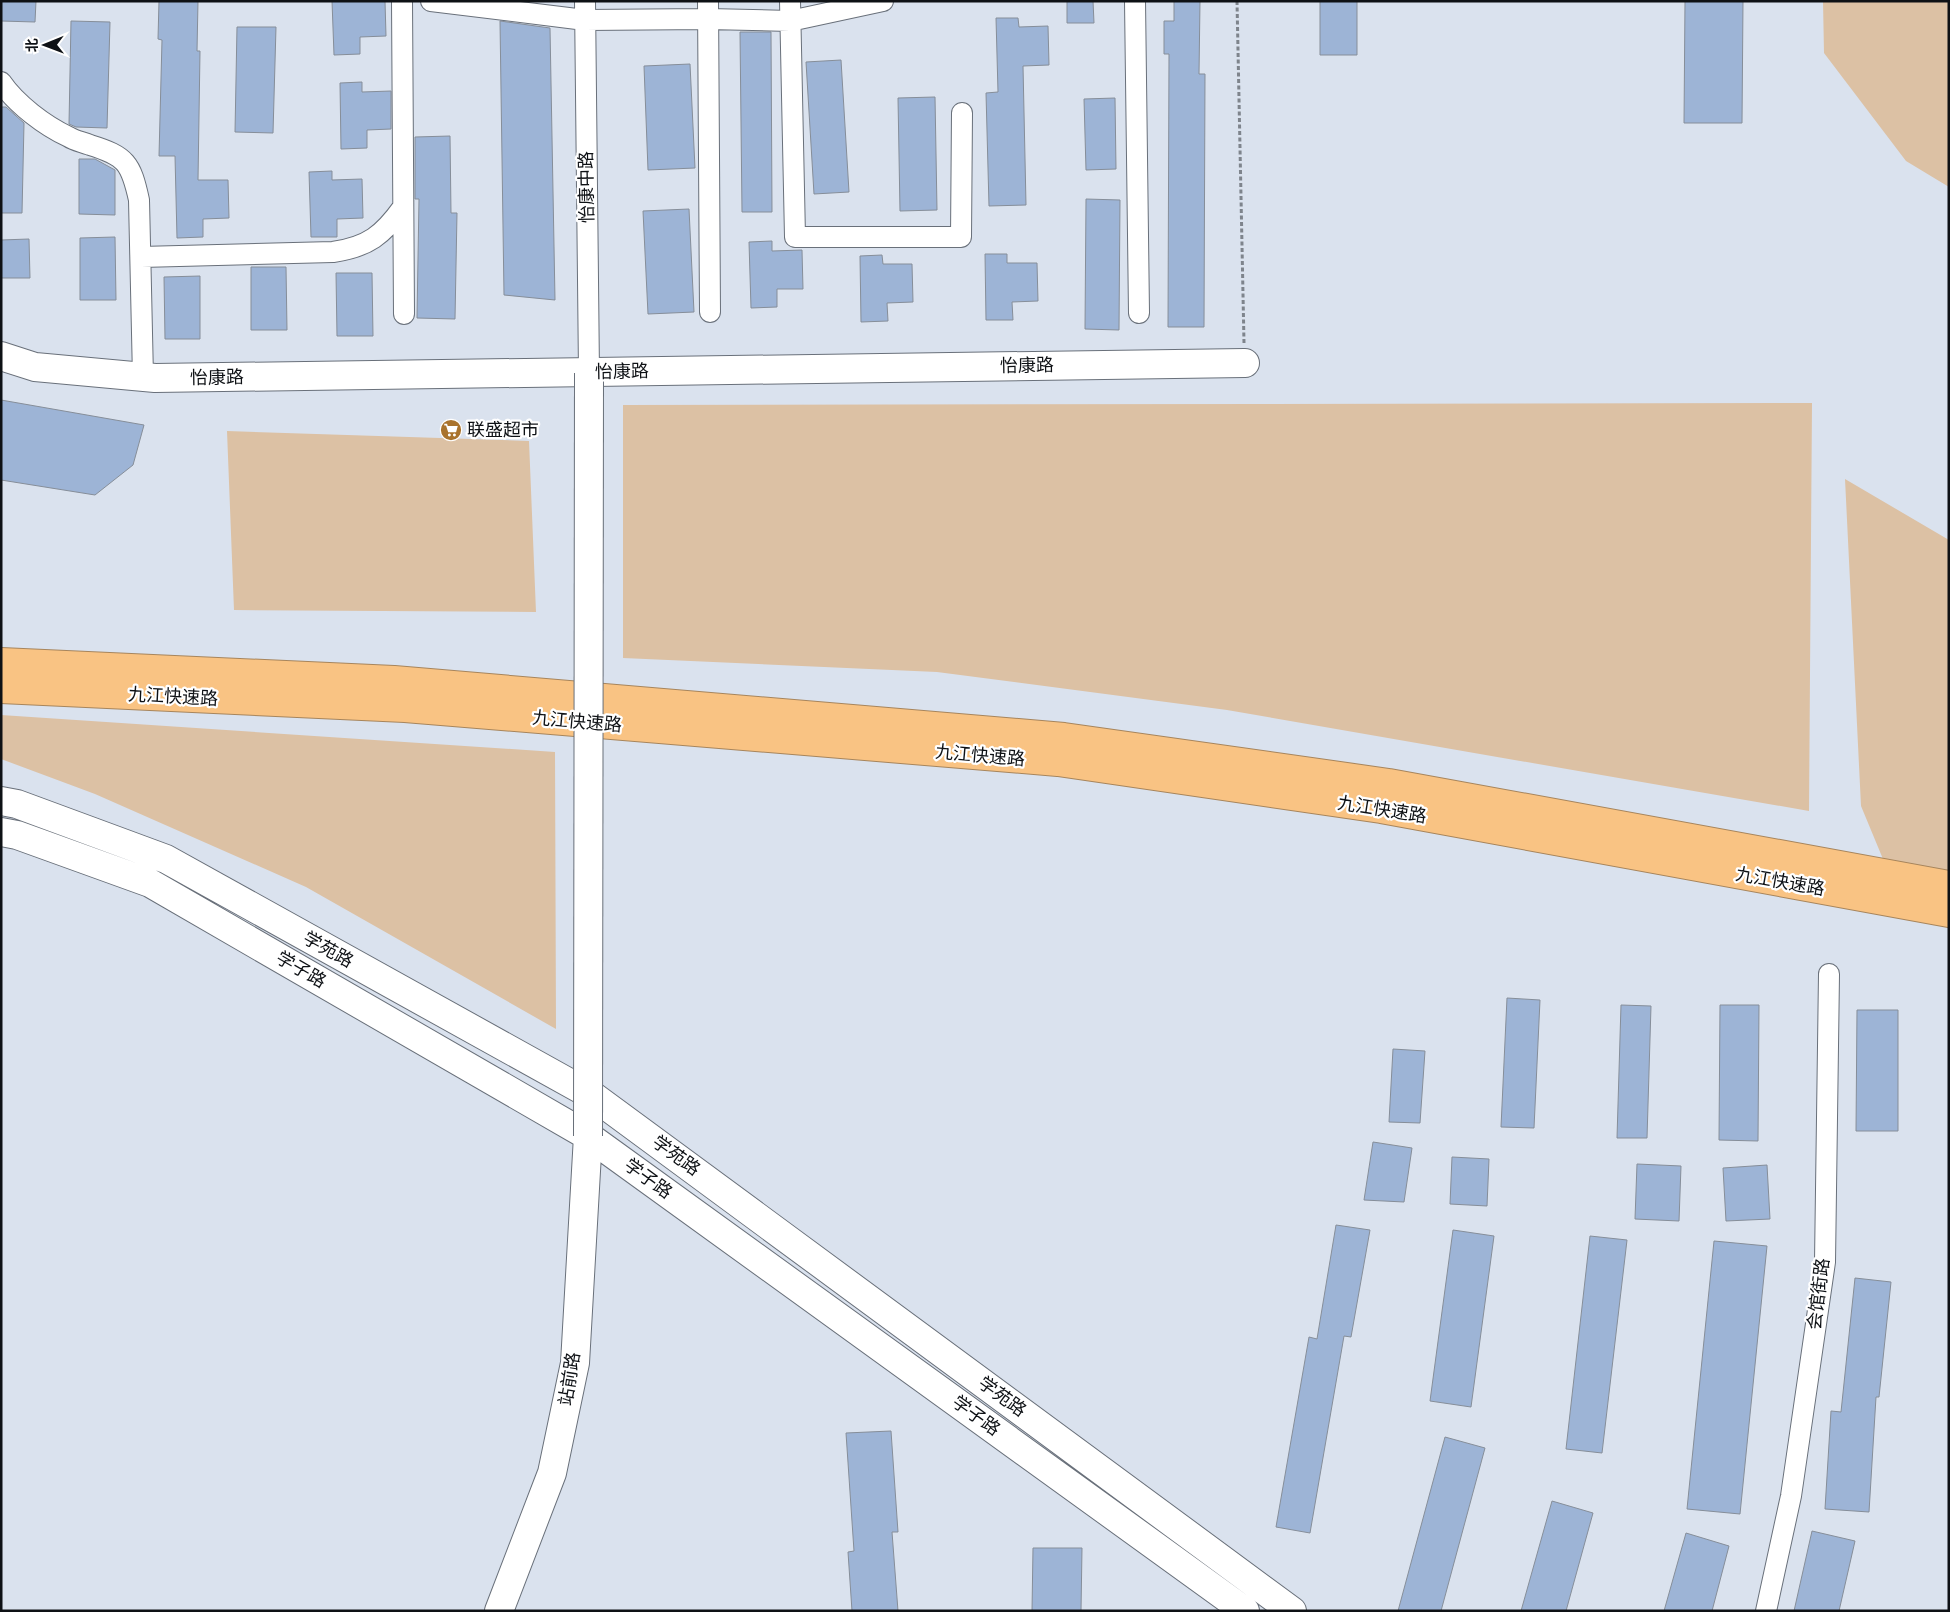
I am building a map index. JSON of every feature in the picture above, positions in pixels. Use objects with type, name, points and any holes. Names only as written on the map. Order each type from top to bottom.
[{"type":"highway","name":"九江快速路","points":[[1,662],[394,680],[1064,737],[1389,783],[1949,885]]},
{"type":"highway","name":"九江快速路","points":[[1,690],[405,708],[1058,762],[1381,808],[1949,914]]},
{"type":"street","points":[[402,1],[404,314]]},
{"type":"street","points":[[431,1],[585,11],[790,11],[883,1]]},
{"type":"street","points":[[1136,1],[1139,314]]},
{"type":"street","points":[[708,10],[710,312]]},
{"type":"street","name":"怡康中路","points":[[585,11],[589,372]]},
{"type":"street","points":[[790,11],[795,236],[961,237],[962,113]]},
{"type":"street","points":[[1,82],[35,117],[70,138],[115,153],[126,163],[135,179],[139,200],[143,377]]},
{"type":"street","points":[[140,257],[352,250],[372,241],[390,226],[403,207]]},
{"type":"street","name":"怡康路","points":[[1,356],[34,367],[143,377],[1245,363]]},
{"type":"street","name":"站前路","points":[[499,1611],[552,1473],[575,1363],[588,1136],[589,372]]},
{"type":"street","name":"学苑路","points":[[1,801],[17,804],[166,860],[600,1101],[1292,1611]]},
{"type":"street","name":"学子路","points":[[1,832],[17,835],[150,882],[588,1136],[1230,1606]]},
{"type":"street","name":"会馆街路","points":[[1766,1611],[1791,1496],[1825,1262],[1828,974]]},
{"type":"path","points":[[1237,1],[1245,363]]},
{"type":"shaded area","points":[[1823,1],[1949,1],[1949,187],[1906,161],[1824,53]]},
{"type":"shaded area","points":[[1812,403],[1809,811],[1227,710],[937,672],[623,658],[623,405]]},
{"type":"shaded area","points":[[227,431],[529,441],[536,612],[234,610]]},
{"type":"shaded area","points":[[1845,479],[1949,540],[1949,899],[1895,888],[1861,806]]},
{"type":"shaded area","points":[[1,715],[555,752],[556,1029],[306,887],[95,794],[1,759]]},
{"type":"building","points":[[1,1],[36,1],[35,22],[1,21]]},
{"type":"building","points":[[159,1],[198,1],[197,51],[200,51],[198,180],[228,180],[229,218],[203,219],[203,237],[177,238],[175,156],[159,156],[162,40],[158,39]]},
{"type":"building","points":[[332,1],[385,1],[386,36],[360,37],[360,54],[334,55]]},
{"type":"building","points":[[1067,1],[1093,1],[1094,23],[1067,23]]},
{"type":"building","points":[[1174,1],[1200,1],[1199,74],[1205,74],[1204,327],[1168,327],[1169,54],[1164,54],[1164,21],[1174,21]]},
{"type":"building","points":[[1320,1],[1357,1],[1357,55],[1320,55]]},
{"type":"building","points":[[1685,1],[1743,1],[1742,123],[1684,123]]},
{"type":"building","points":[[996,18],[1018,18],[1019,27],[1048,26],[1049,65],[1023,66],[1026,205],[989,206],[986,93],[998,92]]},
{"type":"building","points":[[71,21],[110,22],[107,128],[76,127],[69,124]]},
{"type":"building","points":[[500,21],[550,28],[555,300],[504,295]]},
{"type":"building","points":[[237,27],[276,27],[273,133],[235,132]]},
{"type":"building","points":[[740,32],[771,32],[772,212],[742,212]]},
{"type":"building","points":[[841,60],[849,192],[814,194],[806,62]]},
{"type":"building","points":[[690,64],[695,168],[648,170],[644,66]]},
{"type":"building","points":[[362,82],[362,92],[391,91],[391,129],[367,130],[367,148],[341,149],[340,83]]},
{"type":"building","points":[[935,97],[937,210],[900,211],[898,98]]},
{"type":"building","points":[[1115,98],[1116,169],[1086,170],[1084,99]]},
{"type":"building","points":[[1,107],[6,107],[24,123],[22,213],[1,213]]},
{"type":"building","points":[[450,136],[451,213],[457,213],[455,319],[417,318],[419,199],[415,199],[415,137]]},
{"type":"building","points":[[79,159],[95,159],[115,170],[115,215],[79,214]]},
{"type":"building","points":[[332,171],[332,180],[362,179],[363,218],[337,219],[337,237],[311,237],[309,172]]},
{"type":"building","points":[[1086,199],[1120,200],[1119,330],[1085,329]]},
{"type":"building","points":[[689,209],[694,312],[648,314],[643,211]]},
{"type":"building","points":[[115,237],[116,300],[80,300],[80,238]]},
{"type":"building","points":[[29,239],[30,278],[1,278],[1,240]]},
{"type":"building","points":[[772,241],[772,251],[802,250],[803,289],[777,289],[777,307],[751,308],[749,242]]},
{"type":"building","points":[[985,254],[1007,254],[1007,263],[1037,263],[1038,301],[1012,302],[1013,320],[986,320]]},
{"type":"building","points":[[882,255],[883,264],[912,264],[913,302],[887,303],[888,321],[861,322],[860,256]]},
{"type":"building","points":[[251,267],[286,267],[287,330],[251,330]]},
{"type":"building","points":[[336,273],[372,273],[373,336],[337,336]]},
{"type":"building","points":[[200,276],[200,339],[165,339],[164,277]]},
{"type":"building","points":[[1,400],[144,425],[133,465],[95,495],[1,480]]},
{"type":"building","points":[[1507,998],[1540,1000],[1534,1128],[1501,1127]]},
{"type":"building","points":[[1621,1005],[1651,1006],[1647,1138],[1617,1138]]},
{"type":"building","points":[[1720,1005],[1759,1005],[1758,1141],[1719,1140]]},
{"type":"building","points":[[1857,1010],[1898,1010],[1898,1131],[1856,1131]]},
{"type":"building","points":[[1393,1049],[1425,1051],[1420,1123],[1389,1122]]},
{"type":"building","points":[[1373,1142],[1412,1148],[1404,1202],[1364,1200]]},
{"type":"building","points":[[1452,1157],[1489,1159],[1487,1206],[1450,1204]]},
{"type":"building","points":[[1637,1164],[1681,1166],[1679,1221],[1635,1219]]},
{"type":"building","points":[[1767,1165],[1770,1219],[1726,1221],[1723,1168]]},
{"type":"building","points":[[1336,1225],[1370,1230],[1351,1337],[1344,1336],[1310,1533],[1276,1527],[1309,1337],[1317,1339]]},
{"type":"building","points":[[1453,1230],[1494,1236],[1471,1407],[1430,1401]]},
{"type":"building","points":[[1590,1236],[1627,1240],[1602,1453],[1566,1449]]},
{"type":"building","points":[[1714,1241],[1767,1246],[1740,1514],[1687,1509]]},
{"type":"building","points":[[1855,1278],[1891,1282],[1879,1397],[1876,1397],[1869,1512],[1825,1509],[1831,1411],[1841,1412]]},
{"type":"building","points":[[891,1431],[898,1532],[892,1532],[898,1611],[852,1611],[848,1552],[854,1551],[846,1433]]},
{"type":"building","points":[[1445,1437],[1485,1448],[1441,1611],[1398,1611]]},
{"type":"building","points":[[1552,1501],[1593,1513],[1566,1611],[1521,1611]]},
{"type":"building","points":[[1812,1531],[1855,1541],[1839,1611],[1794,1611]]},
{"type":"building","points":[[1686,1533],[1729,1546],[1712,1611],[1664,1611]]},
{"type":"building","points":[[1033,1548],[1082,1548],[1081,1611],[1032,1611]]},
{"type":"place","name":"联盛超市","points":[[451,430]]}]
